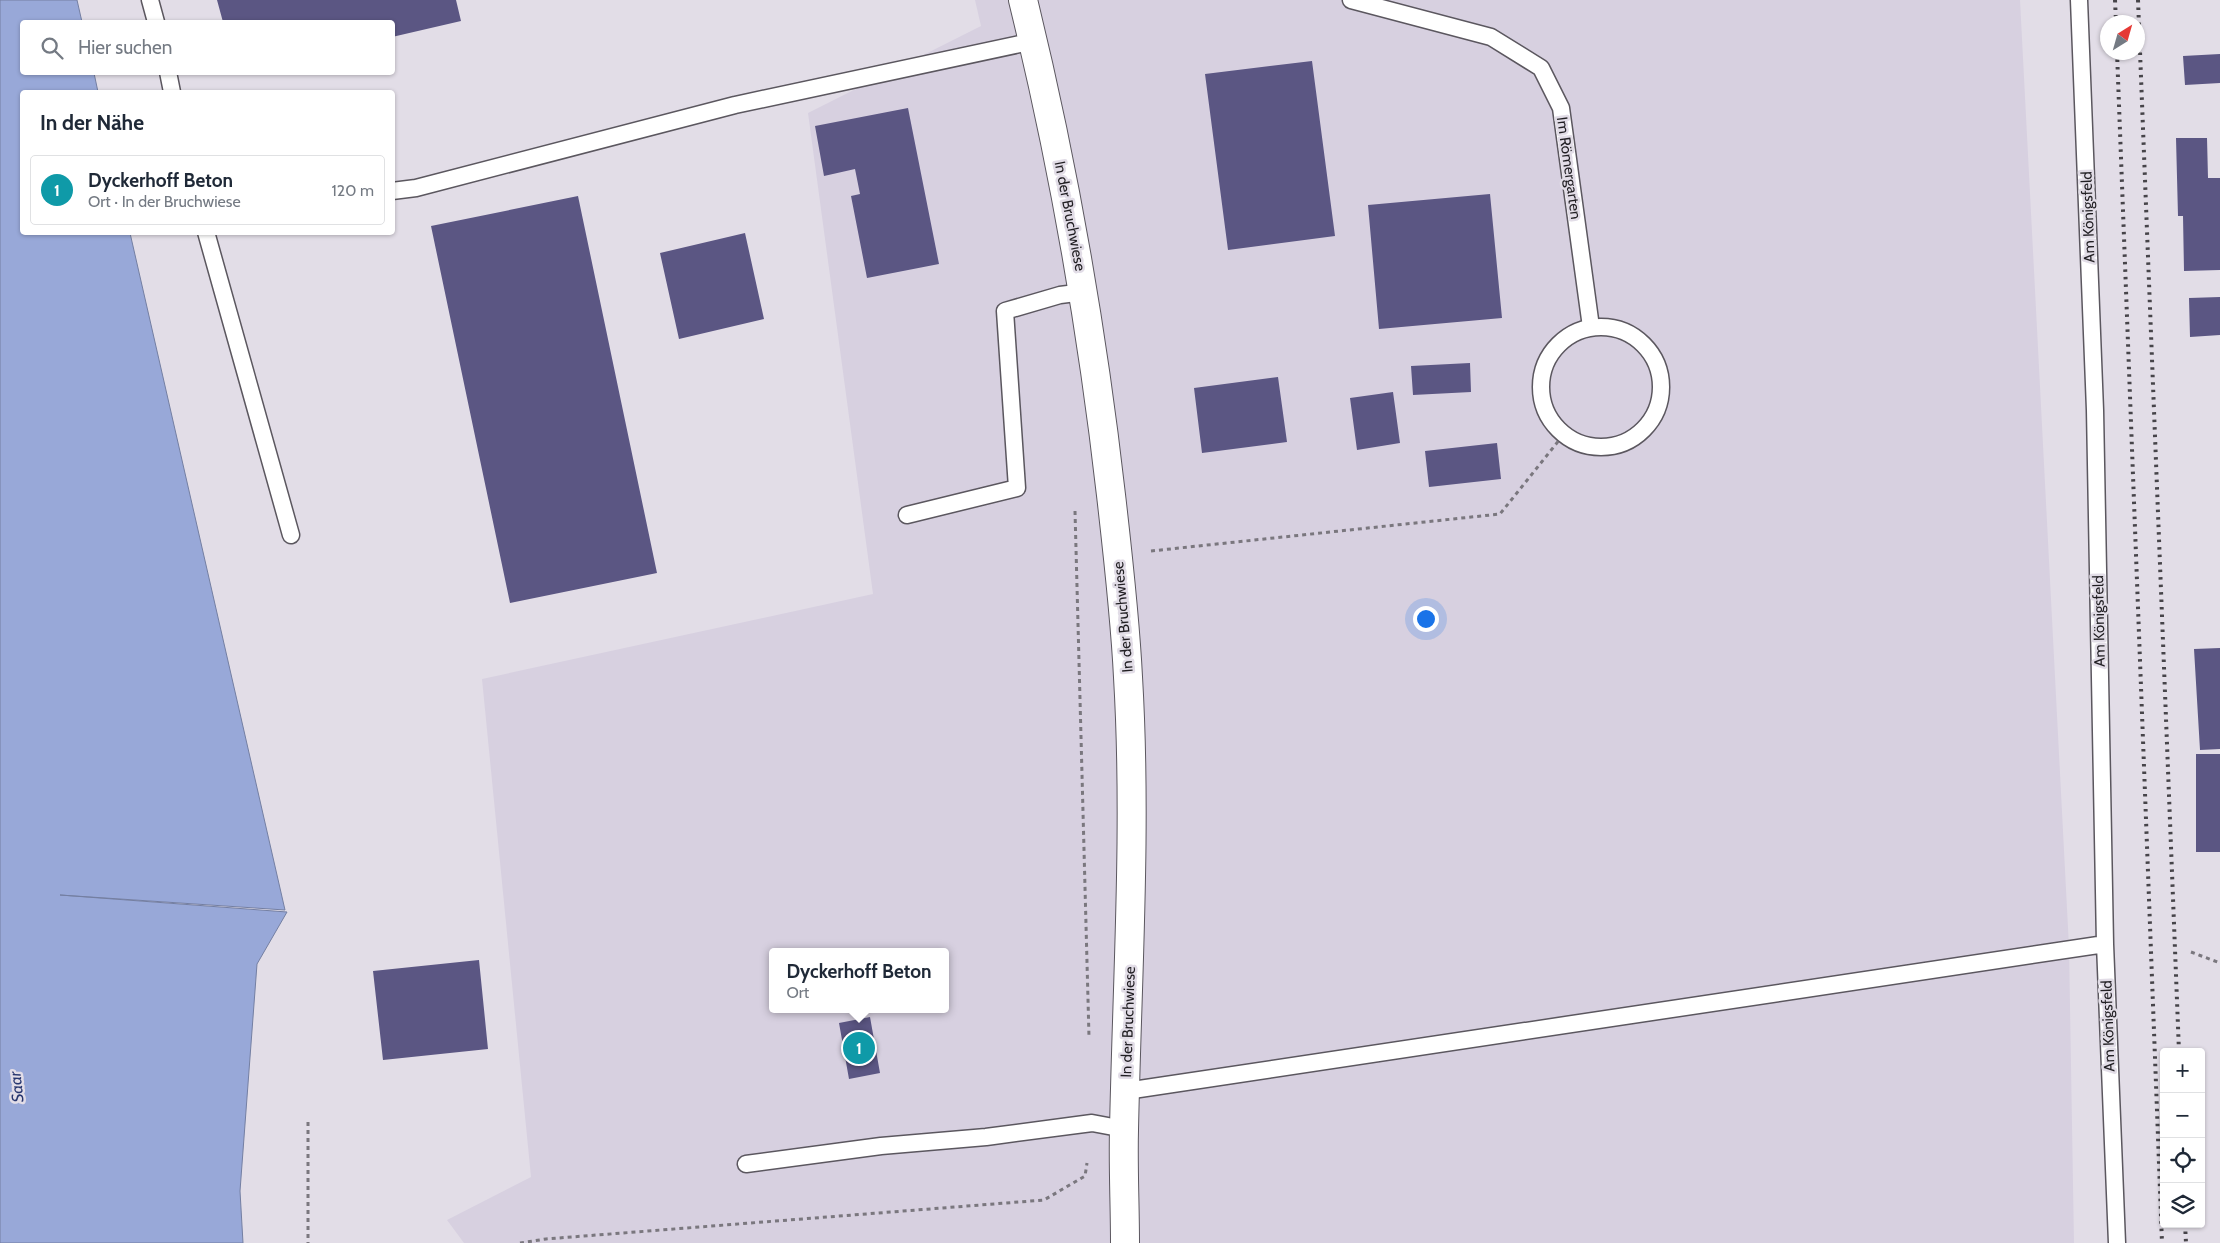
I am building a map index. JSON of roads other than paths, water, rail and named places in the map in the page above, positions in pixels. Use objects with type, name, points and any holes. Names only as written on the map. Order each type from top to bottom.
[{"type":"street","name":"In der Bruchwiese","points":[[1024,0],[1063,174],[1084,292],[1102,414],[1118,555],[1128,677],[1132,853],[1124,1129],[1125,1243]]},
{"type":"lane","points":[[150,0],[155,20]]},
{"type":"lane","name":"Im Römergarten","points":[[1350,0],[1490,37],[1541,68],[1561,108],[1591,327]]},
{"type":"lane","name":"Am Königsfeld","points":[[2080,0],[2095,410],[2105,944],[2117,1243]]},
{"type":"lane","points":[[395,191],[416,188],[735,105],[1034,42]]},
{"type":"lane","points":[[169,75],[172,90]]},
{"type":"lane","points":[[207,235],[290,535]]},
{"type":"lane","points":[[907,515],[1017,488],[1005,311],[1060,296],[1084,292]]},
{"type":"lane","points":[[1591,327],[1617,329],[1636,338],[1650,352],[1658,370],[1661,391],[1656,411],[1650,421],[1636,436],[1617,445],[1594,446],[1574,441],[1549,419],[1541,399],[1542,372],[1550,353],[1571,334],[1591,327]]},
{"type":"lane","points":[[1126,1091],[2105,944]]},
{"type":"lane","points":[[746,1164],[882,1146],[986,1137],[1092,1123],[1124,1129]]},
{"type":"water","name":"Saar","points":[[0,0],[77,0],[82,20],[20,20],[20,75],[94,75],[98,90],[20,90],[20,235],[130,235],[285,910],[60,895],[287,912],[257,964],[240,1191],[243,1243],[0,1243]]},
{"type":"railway","points":[[2115,0],[2116,15]]},
{"type":"railway","points":[[2138,0],[2179,1048]]},
{"type":"railway","points":[[2117,60],[2162,1243]]},
{"type":"railway","points":[[2185,1228],[2186,1243]]},
{"type":"place","name":"Dyckerhoff Beton","points":[[859,1048]]}]
